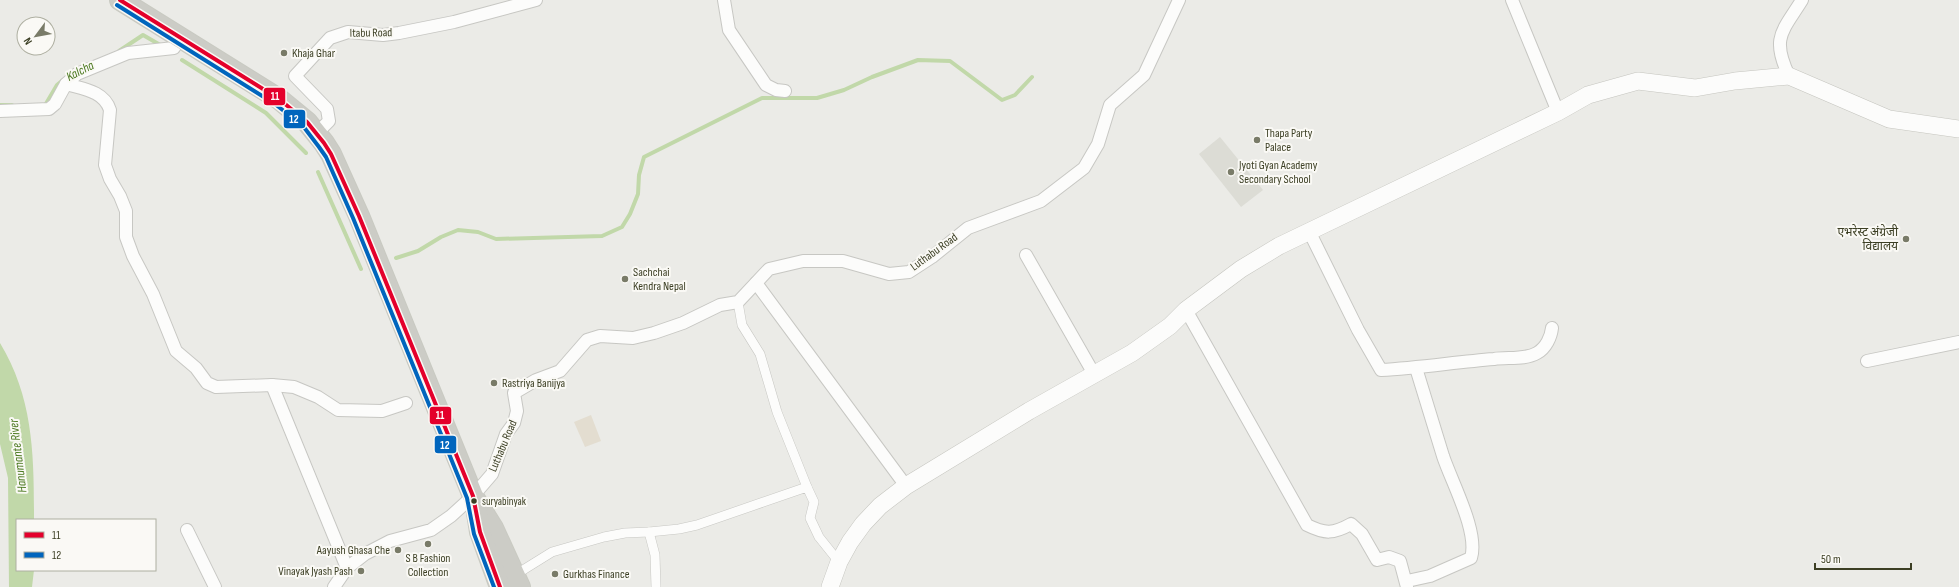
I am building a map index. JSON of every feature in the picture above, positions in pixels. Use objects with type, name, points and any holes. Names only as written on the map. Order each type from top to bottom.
[{"type":"highway","points":[[120,0],[279,99],[317,133],[331,154],[359,216],[473,496],[493,528],[512,583]]},
{"type":"main road","points":[[830,587],[839,562],[850,542],[863,524],[880,506],[906,486],[1029,410],[1132,353],[1170,326],[1186,310],[1242,269],[1279,246],[1558,112],[1588,95],[1638,81],[1695,88],[1735,81],[1789,76],[1890,119],[1959,129]]},
{"type":"street","name":"Itabu Road","points":[[317,133],[329,121],[327,109],[295,76],[330,38],[348,32],[382,35],[399,33],[454,22],[536,0]]},
{"type":"street","points":[[724,0],[729,30],[752,65],[766,85],[776,90],[785,91]]},
{"type":"street","name":"Luthabu Road","points":[[473,496],[492,474],[506,434],[514,423],[517,411],[514,393],[536,380],[560,371],[587,340],[600,336],[633,338],[654,333],[683,323],[720,305],[738,302],[769,269],[803,262],[843,261],[889,274],[909,272],[932,257],[968,228],[1041,201],[1084,168],[1098,144],[1110,105],[1144,75],[1179,0]]},
{"type":"street","points":[[1512,0],[1558,112]]},
{"type":"street","points":[[1789,76],[1780,53],[1779,42],[1785,26],[1802,0]]},
{"type":"street","points":[[0,111],[49,109],[55,104],[66,84],[77,74],[128,53],[174,48],[180,37]]},
{"type":"street","points":[[66,84],[101,95],[108,103],[110,110],[105,165],[110,179],[120,196],[126,211],[126,237],[133,256],[151,288],[176,351],[196,368],[207,383],[216,387],[272,385],[294,387],[318,397],[338,410],[382,411],[406,403]]},
{"type":"street","points":[[1309,231],[1358,330],[1381,370],[1416,368],[1494,358],[1526,357],[1537,353],[1546,346],[1552,328]]},
{"type":"street","points":[[1026,255],[1094,374]]},
{"type":"street","points":[[756,283],[906,486]]},
{"type":"street","points":[[738,302],[742,325],[760,354],[777,412],[814,502],[810,518],[819,537],[839,562]]},
{"type":"street","points":[[1186,310],[1307,525],[1321,532],[1338,532],[1351,524],[1362,534],[1377,560],[1389,557],[1400,561],[1407,584],[1472,558],[1474,550],[1470,530],[1444,458],[1416,368]]},
{"type":"street","points":[[1867,361],[1959,342]]},
{"type":"street","points":[[272,385],[347,568]]},
{"type":"street","points":[[512,583],[552,552],[604,537],[625,533],[679,529],[697,525],[807,487]]},
{"type":"street","points":[[334,587],[347,568],[365,554],[390,541],[431,530],[451,516],[473,496]]},
{"type":"street","points":[[187,530],[216,587]]},
{"type":"street","points":[[649,532],[656,555],[656,587]]},
{"type":"shaded area","name":"Jyoti Gyan Academy Secondary School","points":[[1220,137],[1263,190],[1241,207],[1199,154]]},
{"type":"shaded area","points":[[591,415],[601,441],[585,447],[574,422]]},
{"type":"water","name":"Hanumante River","points":[[0,343],[20,385],[30,429],[34,519],[16,519],[16,571],[34,571],[32,587],[9,587],[8,478],[0,444]]},
{"type":"waterway","name":"Kalcha","points":[[119,51],[143,35],[162,46]]},
{"type":"waterway","points":[[182,60],[266,113],[306,153]]},
{"type":"waterway","points":[[396,258],[418,251],[441,237],[458,230],[478,232],[496,239],[602,236],[622,227],[630,214],[638,194],[639,175],[644,157],[762,98],[817,98],[844,90],[872,77],[918,60],[950,61],[1002,100],[1015,95],[1032,77]]},
{"type":"waterway","name":"Kalcha","points":[[44,107],[57,85],[63,80]]},
{"type":"waterway","name":"Kalcha","points":[[0,105],[12,105]]},
{"type":"waterway","points":[[318,172],[361,269]]},
{"type":"transit line","name":"11","points":[[120,0],[279,99],[307,122],[324,143],[331,154],[359,216],[473,496],[480,532],[500,587]]},
{"type":"transit line","name":"12","points":[[117,5],[275,104],[303,126],[326,157],[353,218],[467,498],[474,534],[494,587]]},
{"type":"place","name":"Khaja Ghar","points":[[284,53]]},
{"type":"place","name":"Thapa Party Palace","points":[[1257,140]]},
{"type":"place","name":"Jyoti Gyan Academy Secondary School","points":[[1231,172]]},
{"type":"place","name":"एभरेस्ट अंग्रेजी विद्यालय","points":[[1906,239]]},
{"type":"place","name":"Sachchai Kendra Nepal","points":[[625,279]]},
{"type":"place","name":"Rastriya Banijya","points":[[494,383]]},
{"type":"place","name":"suryabinyak","points":[[474,501]]},
{"type":"place","name":"S B Fashion Collection","points":[[428,544]]},
{"type":"place","name":"Aayush Ghasa Che","points":[[398,550]]},
{"type":"place","name":"Vinayak Jyash Pash","points":[[361,571]]},
{"type":"place","name":"Gurkhas Finance","points":[[555,574]]}]
